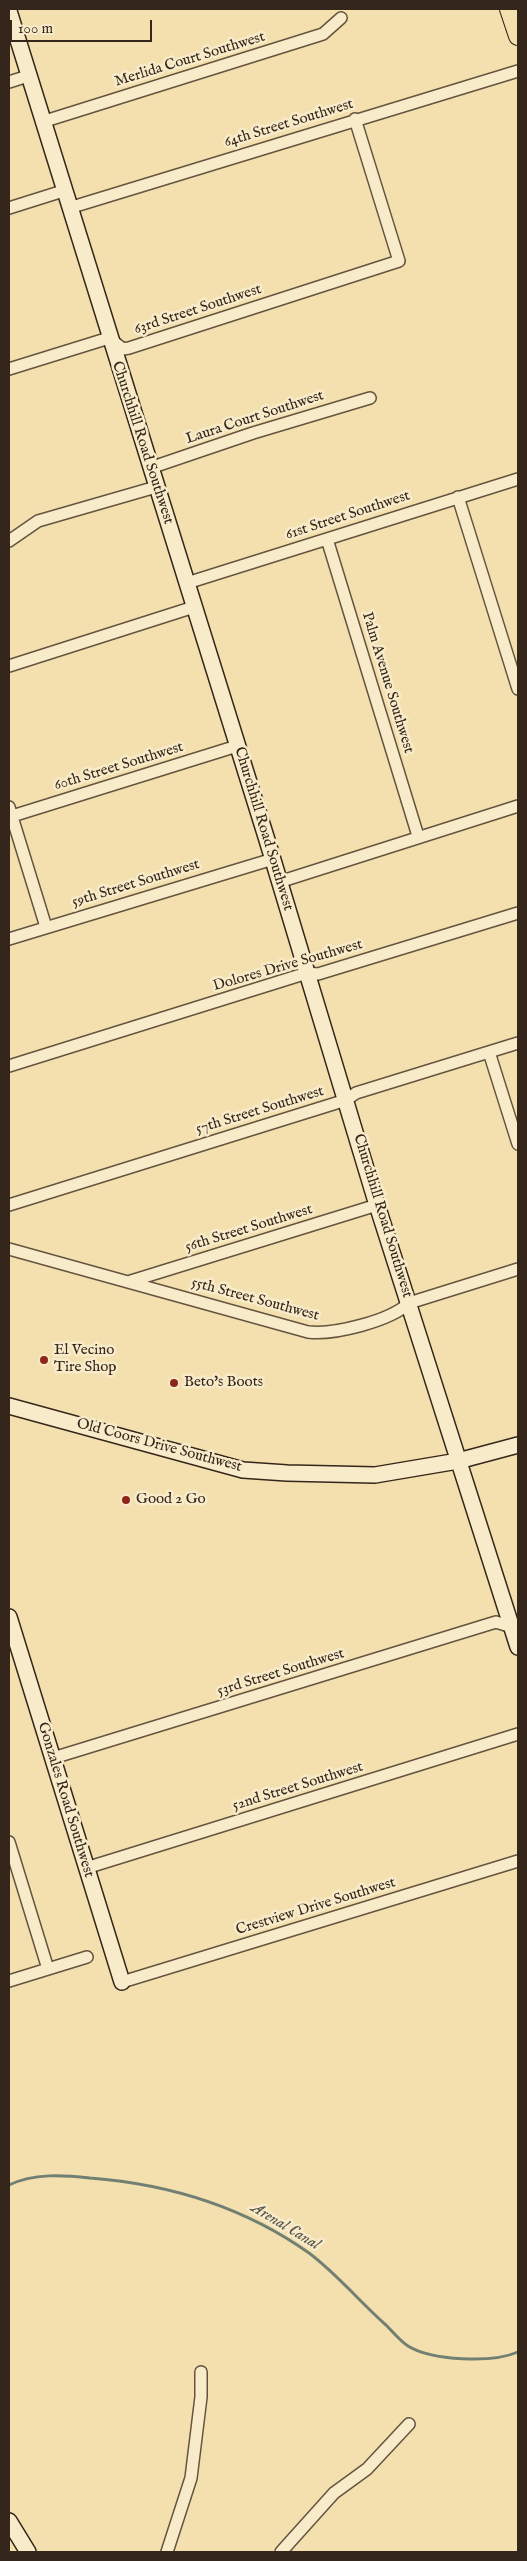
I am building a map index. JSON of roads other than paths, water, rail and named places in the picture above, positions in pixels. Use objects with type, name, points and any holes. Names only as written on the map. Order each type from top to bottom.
[{"type":"main road","points":[[509,9],[518,36]]},
{"type":"street","name":"Churchhill Road Southwest","points":[[9,11],[68,208],[194,607],[377,1205],[458,1461],[515,1626],[518,1647]]},
{"type":"street","name":"Merlida Court Southwest","points":[[42,122],[323,34],[341,18]]},
{"type":"street","name":"64th Street Southwest","points":[[68,208],[518,70]]},
{"type":"street","points":[[9,82],[28,76]]},
{"type":"street","name":"63rd Street Southwest","points":[[109,338],[122,348],[129,348],[399,261],[355,119]]},
{"type":"street","points":[[9,208],[63,191]]},
{"type":"street","points":[[9,369],[109,338]]},
{"type":"street","name":"Laura Court Southwest","points":[[150,468],[370,398]]},
{"type":"street","name":"61st Street Southwest","points":[[186,583],[518,479]]},
{"type":"street","points":[[9,541],[38,521],[156,487]]},
{"type":"street","points":[[458,497],[518,689]]},
{"type":"street","name":"Palm Avenue Southwest","points":[[327,539],[418,836]]},
{"type":"street","points":[[9,666],[194,607]]},
{"type":"street","name":"60th Street Southwest","points":[[10,813],[237,746]]},
{"type":"street","points":[[279,882],[418,836],[518,806]]},
{"type":"street","points":[[10,813],[46,927]]},
{"type":"street","name":"59th Street Southwest","points":[[9,939],[272,859]]},
{"type":"street","name":"Dolores Drive Southwest","points":[[9,1066],[307,973],[318,974],[518,913]]},
{"type":"street","name":"57th Street Southwest","points":[[9,1205],[346,1100],[356,1093],[518,1043]]},
{"type":"street","points":[[489,1052],[518,1144]]},
{"type":"street","name":"56th Street Southwest","points":[[130,1282],[377,1205]]},
{"type":"street","name":"55th Street Southwest","points":[[9,1249],[320,1334],[399,1312],[408,1303],[518,1269]]},
{"type":"street","name":"Old Coors Drive Southwest","points":[[9,1406],[243,1470],[375,1475],[458,1461],[518,1445]]},
{"type":"street","name":"Gonzales Road Southwest","points":[[9,1617],[122,1982]]},
{"type":"street","name":"53rd Street Southwest","points":[[53,1758],[496,1622],[515,1626]]},
{"type":"street","name":"52nd Street Southwest","points":[[86,1868],[518,1734]]},
{"type":"street","points":[[9,1842],[13,1868],[48,1969]]},
{"type":"street","name":"Crestview Drive Southwest","points":[[122,1982],[518,1861]]},
{"type":"street","points":[[9,1981],[87,1957]]},
{"type":"street","points":[[167,2552],[191,2478],[201,2372]]},
{"type":"street","points":[[281,2552],[334,2493],[367,2469],[409,2424]]},
{"type":"street","points":[[9,2521],[28,2552]]},
{"type":"waterway","name":"Arenal Canal","points":[[9,2185],[28,2178],[80,2177],[148,2186],[204,2200],[258,2223],[309,2253],[408,2346],[432,2355],[463,2359],[494,2358],[518,2352]]},
{"type":"place","name":"El Vecino Tire Shop","points":[[44,1360]]},
{"type":"place","name":"Beto's Boots","points":[[174,1383]]},
{"type":"place","name":"Good 2 Go","points":[[126,1500]]}]
